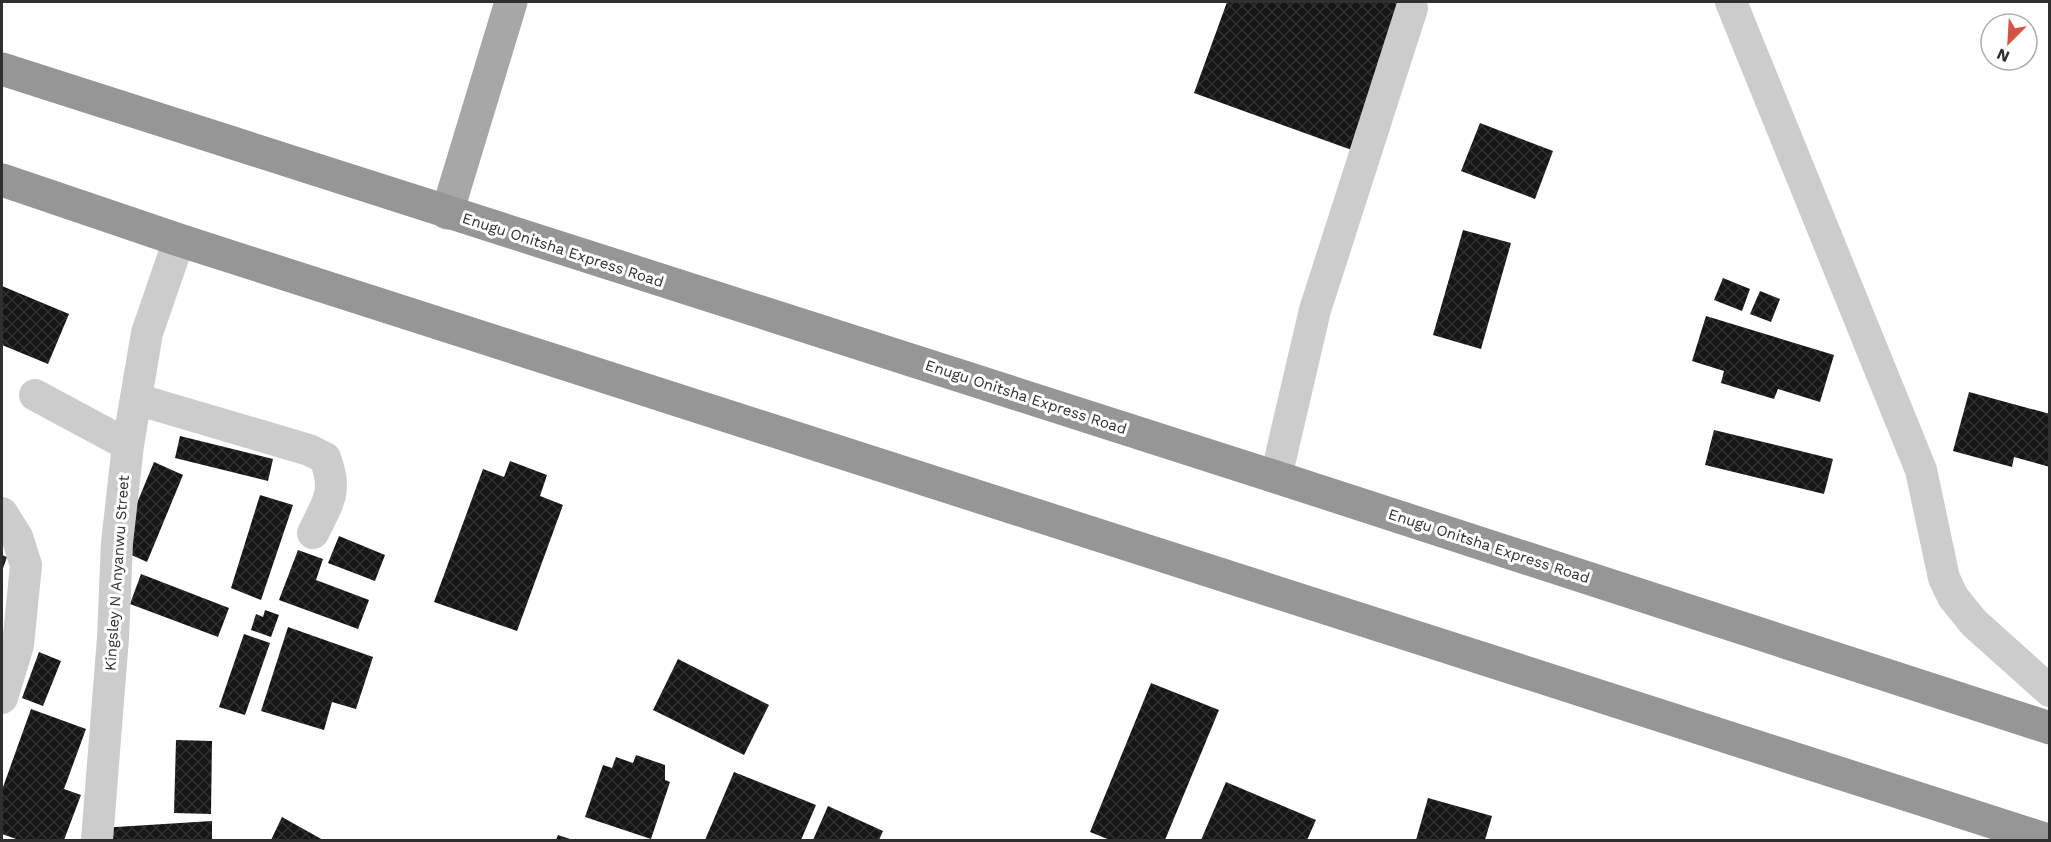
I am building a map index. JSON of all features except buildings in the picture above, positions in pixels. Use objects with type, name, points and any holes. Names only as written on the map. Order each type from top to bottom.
[{"type":"highway","name":"Enugu Onitsha Express Road","points":[[2,69],[1276,477],[2049,728]]},
{"type":"highway","points":[[2,180],[179,240],[2048,840]]},
{"type":"main road","points":[[447,213],[511,2]]},
{"type":"street","points":[[1731,2],[1921,470],[1944,578],[1953,597],[1974,624],[2049,691]]},
{"type":"street","points":[[1276,477],[1315,310],[1416,4]]},
{"type":"street","name":"Kingsley N Anyanwu Street","points":[[97,840],[114,638],[117,543],[128,445],[147,333],[179,240]]},
{"type":"street","points":[[35,395],[128,445]]},
{"type":"street","points":[[136,399],[309,450],[325,458],[333,478],[331,496],[313,532]]},
{"type":"street","points":[[2,513],[17,537],[26,565],[18,645],[2,698]]}]
